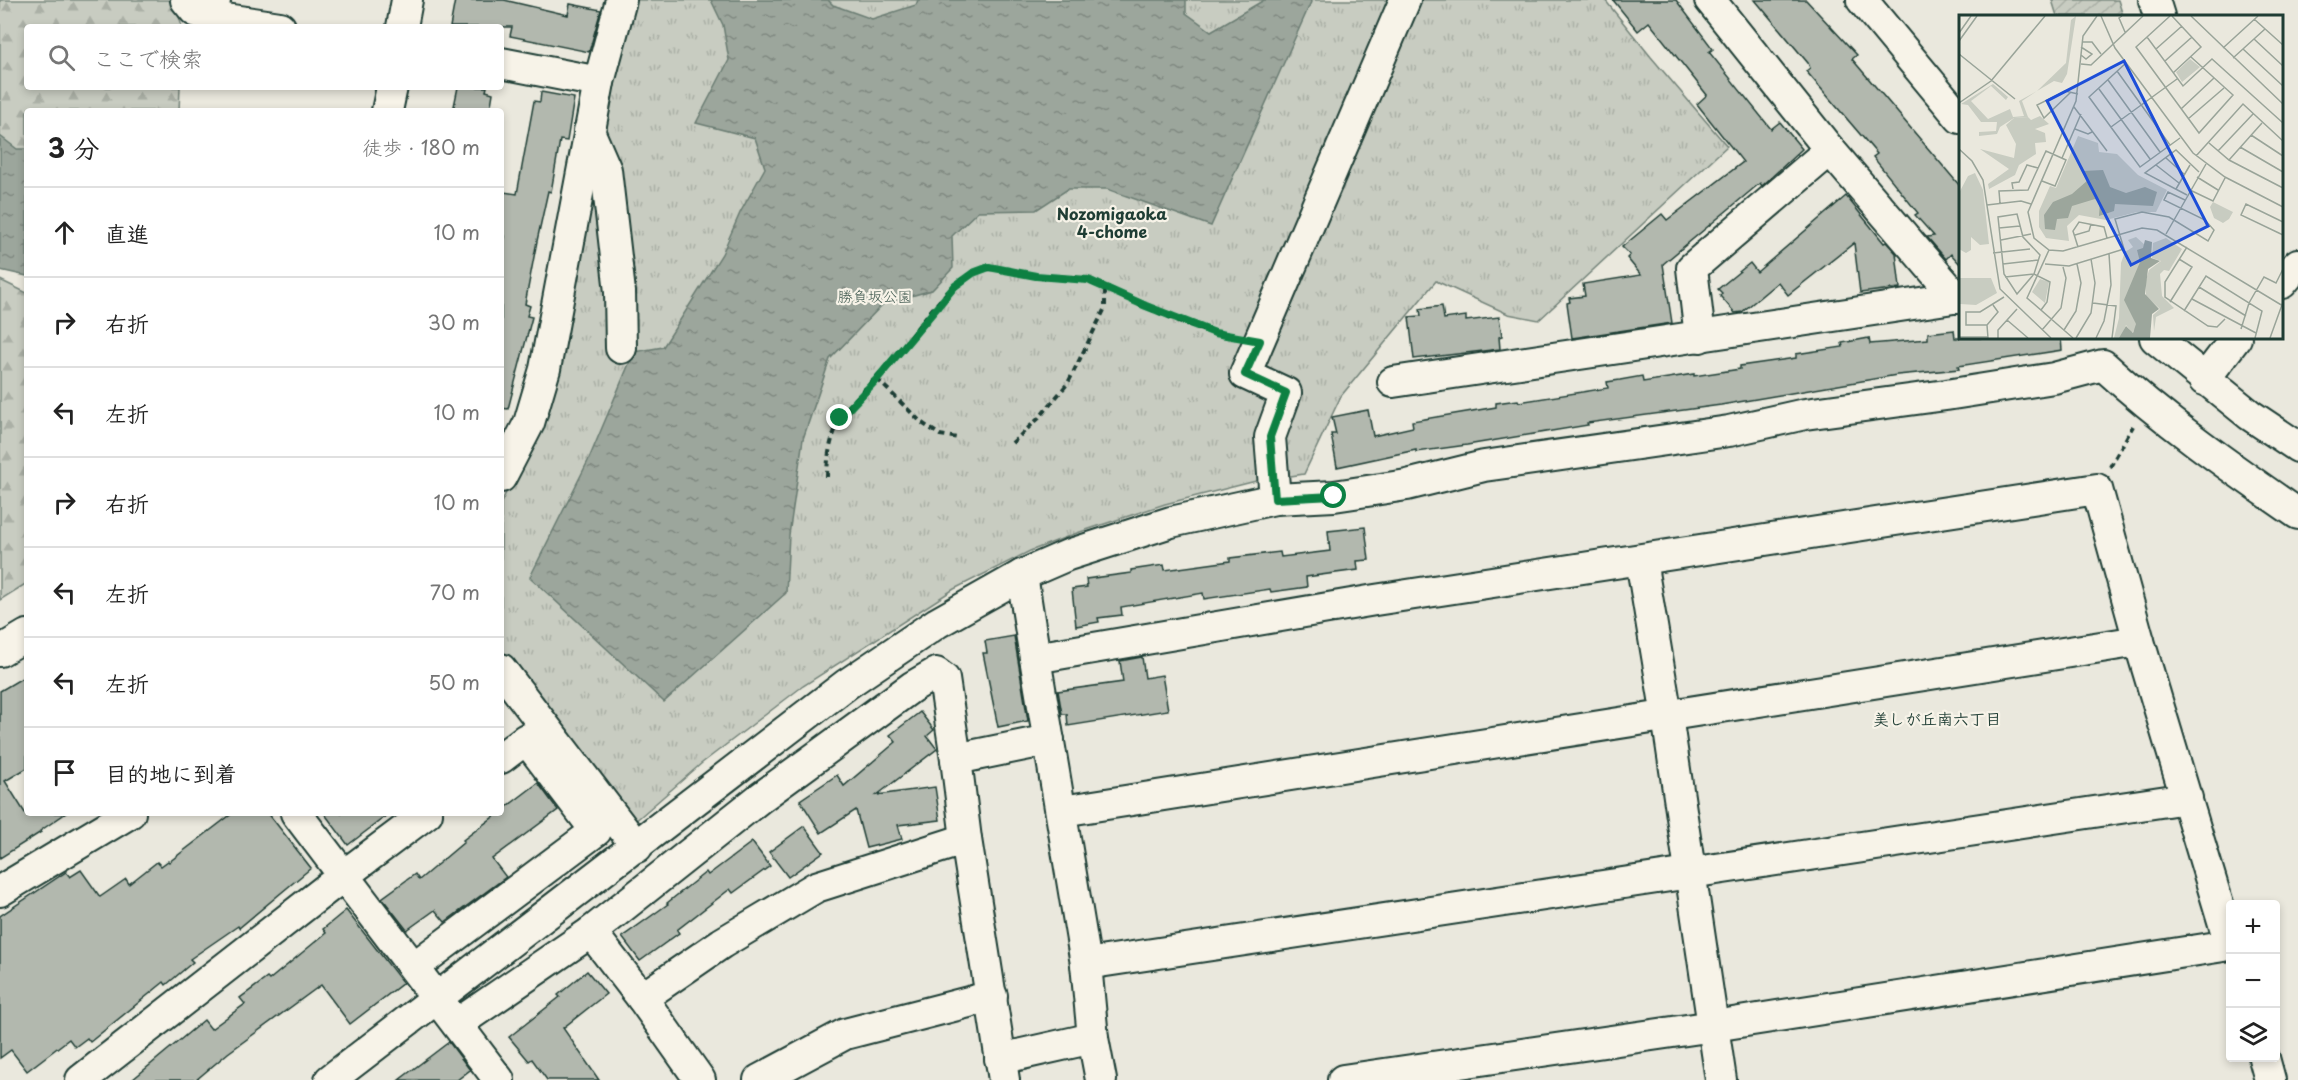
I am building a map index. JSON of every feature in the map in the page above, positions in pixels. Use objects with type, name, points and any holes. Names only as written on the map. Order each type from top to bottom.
[{"type":"street","points":[[186,0],[195,11],[213,9],[269,24]]},
{"type":"street","points":[[403,24],[407,0]]},
{"type":"street","points":[[504,471],[529,423],[544,369],[599,82],[621,0]]},
{"type":"street","points":[[1275,499],[1270,437],[1286,393],[1245,374],[1405,0]]},
{"type":"street","points":[[1710,0],[1830,150],[1959,297]]},
{"type":"street","points":[[1862,0],[1959,117]]},
{"type":"street","points":[[2154,0],[2159,15]]},
{"type":"street","points":[[504,64],[599,82]]},
{"type":"street","points":[[388,108],[391,90]]},
{"type":"street","points":[[589,131],[606,170],[620,292],[621,348]]},
{"type":"street","points":[[1700,337],[1692,268],[1830,150]]},
{"type":"street","points":[[2283,282],[2298,264]]},
{"type":"street","points":[[1393,382],[1959,297]]},
{"type":"street","points":[[2156,339],[2204,380],[2250,415],[2298,447]]},
{"type":"street","points":[[2204,380],[2235,339]]},
{"type":"street","points":[[330,1080],[847,684],[937,623],[1022,575],[1068,555],[1171,522],[1275,499],[1334,496],[1407,485],[1485,466],[1729,431],[1805,414],[2054,378],[2103,365],[2145,404],[2298,514]]},
{"type":"street","points":[[1035,658],[1375,600],[2097,489],[2139,641],[2226,931]]},
{"type":"street","points":[[1641,560],[1667,716],[1721,1080]]},
{"type":"street","points":[[1022,575],[1086,964],[1093,1038],[1101,1080]]},
{"type":"street","points":[[0,651],[24,637]]},
{"type":"street","points":[[1062,811],[2139,641]]},
{"type":"street","points":[[504,673],[637,847]]},
{"type":"street","points":[[457,1024],[591,932],[760,798],[903,694],[936,673],[944,679],[1002,1069],[1093,1038]]},
{"type":"street","points":[[414,967],[596,831],[526,739],[504,756]]},
{"type":"street","points":[[956,759],[1049,740]]},
{"type":"street","points":[[1086,964],[2187,798]]},
{"type":"street","points":[[0,891],[125,816]]},
{"type":"street","points":[[298,816],[499,1080]]},
{"type":"street","points":[[81,1080],[423,816]]},
{"type":"street","points":[[642,998],[722,943],[816,886],[966,839]]},
{"type":"street","points":[[591,932],[642,998],[700,1080]]},
{"type":"street","points":[[1343,1080],[1714,1026],[2226,946]]},
{"type":"street","points":[[759,1080],[845,1034],[992,996]]},
{"type":"street","points":[[2265,1062],[2270,1080]]},
{"type":"path","points":[[827,477],[827,452],[840,418],[877,379],[955,286],[973,273],[989,267],[1036,276],[1088,280],[1215,333],[1260,341]]},
{"type":"path","points":[[1012,443],[1039,418],[1068,383],[1105,308],[1105,289]]},
{"type":"path","points":[[877,379],[922,423],[940,435],[957,438]]},
{"type":"path","points":[[2097,489],[2145,404]]},
{"type":"green space","points":[[0,0],[169,0],[178,13],[181,24],[24,24],[24,90],[180,90],[179,108],[24,108],[24,164],[0,150]]},
{"type":"green space","name":"勝負坂公園","points":[[631,0],[1605,0],[1727,146],[1539,320],[1508,314],[1436,281],[1341,396],[1304,474],[1256,481],[1165,504],[1030,551],[954,589],[803,686],[702,763],[632,824],[504,656],[504,497],[533,436]]},
{"type":"green space","points":[[2052,0],[2118,0],[2123,15],[2057,15]]},
{"type":"green space","points":[[0,280],[24,292],[24,585],[0,600]]},
{"type":"water","points":[[711,0],[828,0],[833,5],[872,19],[916,5],[918,0],[1186,0],[1186,13],[1211,31],[1264,0],[1310,0],[1311,2],[1211,226],[1107,189],[1068,189],[1036,210],[978,211],[952,236],[953,268],[932,290],[883,304],[830,359],[803,439],[789,535],[786,593],[664,702],[530,577],[588,461],[634,352],[663,347],[722,254],[740,213],[765,168],[755,138],[696,123],[729,60],[723,25]]},
{"type":"water","points":[[0,136],[17,149],[24,149],[24,275],[0,270]]},
{"type":"building","points":[[455,0],[504,0],[568,15],[570,4],[601,10],[589,52],[510,36],[512,27],[504,27],[504,24],[451,24]]},
{"type":"building","points":[[1613,0],[1676,0],[1713,49],[1709,52],[1771,129],[1780,122],[1802,149],[1762,186],[1760,183],[1663,264],[1672,323],[1572,338],[1567,303],[1570,302],[1569,298],[1585,296],[1583,284],[1641,275],[1627,258],[1630,255],[1622,247],[1662,214],[1667,220],[1743,162],[1697,104],[1707,95],[1649,22],[1638,31]]},
{"type":"building","points":[[1755,0],[1806,0],[1857,55],[1852,59],[1959,185],[1959,263],[1951,254],[1946,259],[1927,237],[1934,236],[1915,215],[1918,213],[1873,157],[1877,154],[1806,71],[1810,68]]},
{"type":"building","points":[[457,90],[486,90],[493,93],[490,108],[454,108]]},
{"type":"building","points":[[541,92],[574,98],[567,141],[560,140],[551,192],[548,191],[537,241],[525,304],[530,306],[527,316],[532,317],[508,409],[504,408],[504,192],[517,194],[534,101],[540,102]]},
{"type":"building","points":[[1846,196],[1884,243],[1886,242],[1896,253],[1900,288],[1860,293],[1854,243],[1788,295],[1778,282],[1742,312],[1735,313],[1720,296],[1722,293],[1718,289],[1750,263],[1757,272]]},
{"type":"building","points":[[1442,306],[1444,319],[1466,316],[1466,321],[1499,317],[1502,336],[1499,337],[1500,349],[1414,359],[1409,317],[1421,316],[1420,309]]},
{"type":"building","points":[[1954,330],[1955,338],[1959,339],[2061,339],[2062,350],[1958,366],[1959,369],[1897,375],[1721,405],[1587,423],[1588,425],[1467,445],[1416,452],[1416,450],[1337,467],[1331,434],[1336,434],[1332,417],[1368,410],[1373,436],[1413,427],[1412,421],[1496,407],[1496,403],[1518,400],[1519,402],[1608,388],[1607,382],[1642,376],[1643,382],[1740,369],[1740,366],[1796,358],[1796,354],[1843,347],[1842,343],[1869,338],[1870,344],[1928,339],[1928,333]]},
{"type":"building","points":[[1365,527],[1369,560],[1357,561],[1358,570],[1306,577],[1307,587],[1271,592],[1270,589],[1204,599],[1203,593],[1121,607],[1122,615],[1098,618],[1099,622],[1076,626],[1072,589],[1087,587],[1086,579],[1131,573],[1131,570],[1164,565],[1165,570],[1230,561],[1230,558],[1280,552],[1281,557],[1330,551],[1328,531]]},
{"type":"building","points":[[1014,636],[1028,721],[998,727],[983,653],[987,653],[985,641]]},
{"type":"building","points":[[1142,657],[1145,678],[1162,675],[1168,710],[1068,726],[1067,714],[1062,714],[1058,691],[1123,682],[1120,661]]},
{"type":"building","points":[[24,677],[24,770],[5,781],[24,811],[24,816],[62,816],[0,858],[0,691]]},
{"type":"building","points":[[920,712],[934,730],[927,736],[937,749],[877,795],[935,787],[940,820],[898,825],[902,839],[866,848],[856,810],[821,833],[800,800],[837,775],[844,786],[896,742],[890,735]]},
{"type":"building","points":[[538,783],[558,810],[492,859],[506,877],[445,922],[435,910],[407,930],[382,898],[415,874],[419,880],[464,842],[463,840],[495,816],[504,816],[504,809]]},
{"type":"building","points":[[229,816],[270,816],[311,868],[239,928],[238,926],[190,959],[193,962],[166,985],[164,982],[90,1042],[87,1038],[75,1047],[69,1039],[27,1071],[11,1050],[0,1058],[0,916],[66,872],[70,877],[81,870],[100,897],[126,879],[129,884],[157,862],[161,866]]},
{"type":"building","points":[[326,816],[386,816],[348,845]]},
{"type":"building","points":[[804,826],[823,852],[788,877],[769,852]]},
{"type":"building","points":[[752,842],[770,866],[733,893],[730,889],[677,930],[679,933],[640,961],[622,937],[668,904],[706,872],[708,875]]},
{"type":"building","points":[[346,910],[403,983],[350,1024],[321,985],[228,1053],[196,1080],[132,1080],[204,1020],[211,1029],[245,1004],[240,998],[267,978],[269,980],[326,933],[323,929]]},
{"type":"building","points":[[587,971],[606,994],[563,1028],[599,1080],[547,1080],[532,1059],[529,1061],[509,1037],[560,997],[558,995]]},
{"type":"building","points":[[449,1042],[470,1070],[457,1080],[399,1080]]},
{"type":"district","name":"Nozomigaoka 4-chome","points":[[1112,223]]},
{"type":"district","name":"美しが丘南六丁目","points":[[1937,719]]},
{"type":"route","points":[[840,418],[877,379],[930,313],[955,286],[973,273],[989,267],[1036,276],[1088,280],[1215,333],[1260,341],[1245,374],[1286,393],[1270,437],[1275,499],[1334,496]]}]
